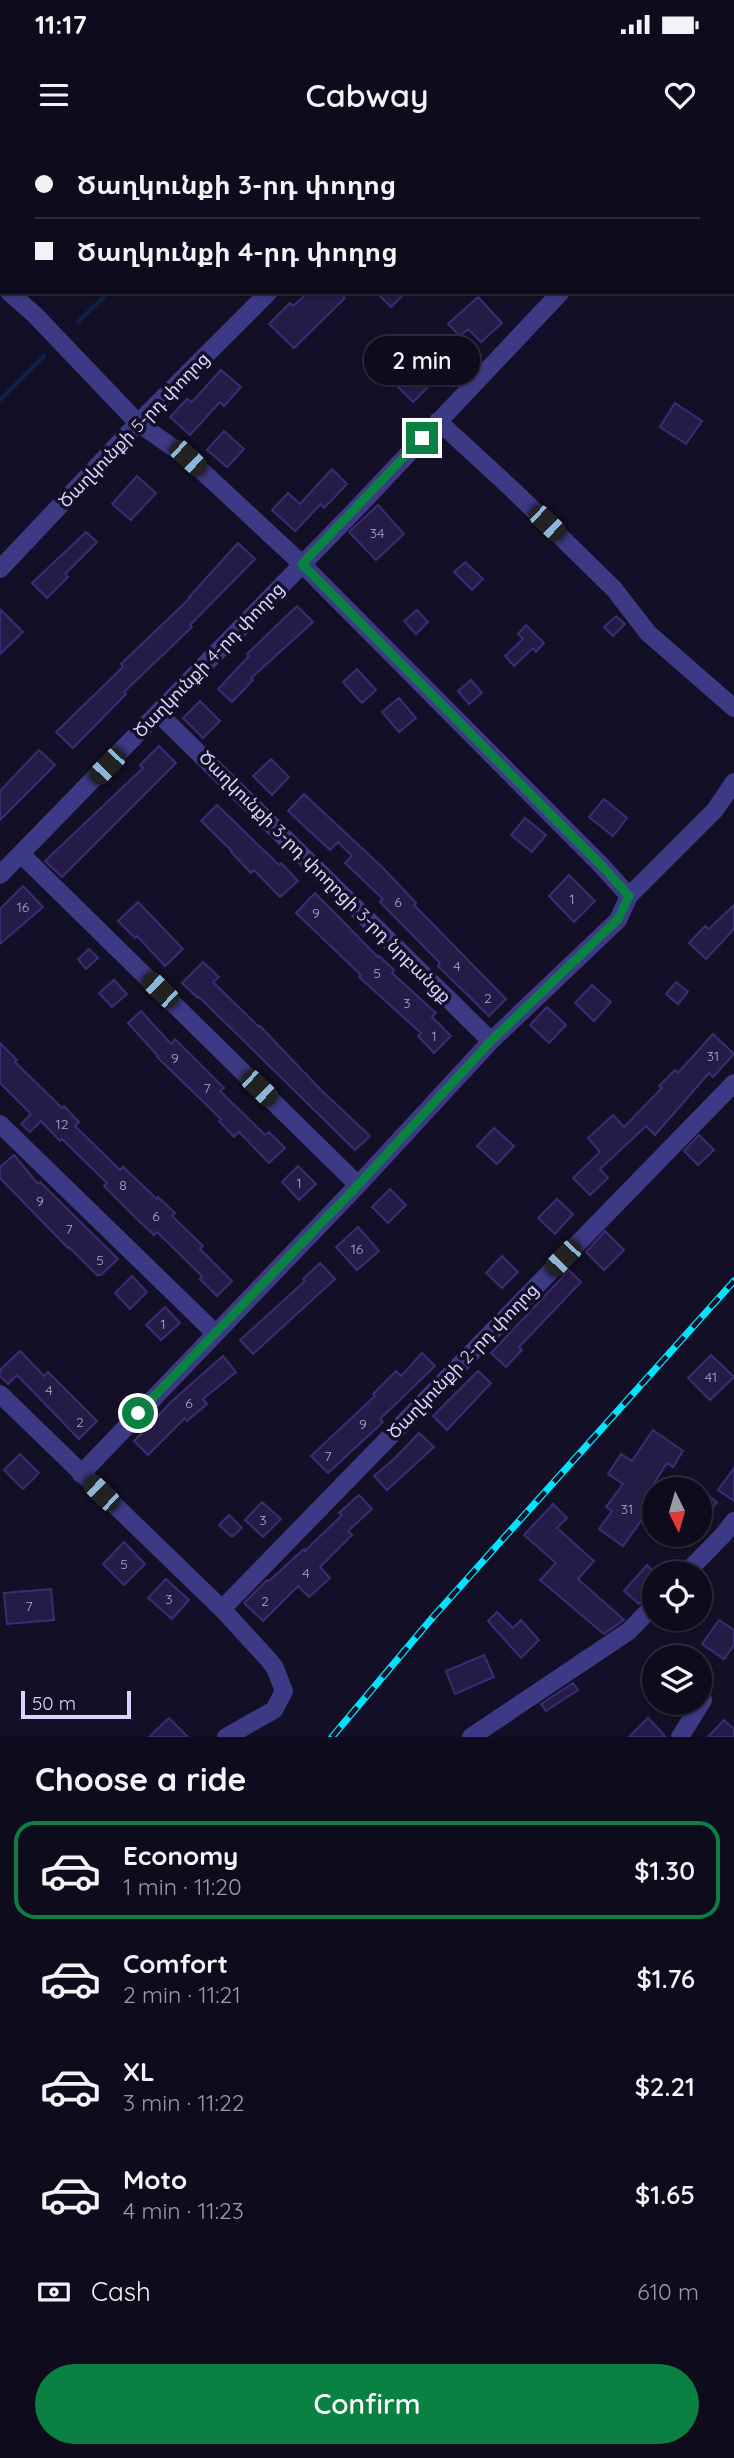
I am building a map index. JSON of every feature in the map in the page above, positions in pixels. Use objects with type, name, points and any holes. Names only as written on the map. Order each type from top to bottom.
[{"type":"street","points":[[11,294],[35,314],[138,423],[188,458],[302,564],[629,896]]},
{"type":"street","name":"Ծաղկունքի 5-րդ փողոց","points":[[0,569],[138,423],[267,294]]},
{"type":"street","name":"Ծաղկունքի 4-րդ փողոց","points":[[0,875],[559,294]]},
{"type":"street","points":[[438,421],[513,489],[614,589],[648,632],[734,708]]},
{"type":"street","name":"Ծաղկունքի 3-րդ փողոցի 3-րդ նրբանցք","points":[[158,713],[491,1041]]},
{"type":"street","points":[[81,1474],[214,1332],[358,1185],[491,1041],[618,919],[629,896],[715,810],[734,782]]},
{"type":"street","points":[[21,854],[358,1185]]},
{"type":"street","name":"Ծաղկունքի 2-րդ փողոց","points":[[222,1609],[734,1083]]},
{"type":"street","points":[[0,1124],[214,1332]]},
{"type":"street","points":[[0,1394],[222,1609],[275,1668],[284,1691],[274,1710],[226,1737]]},
{"type":"street","points":[[698,1561],[734,1521]]},
{"type":"street","points":[[471,1737],[629,1631],[642,1617]]},
{"type":"street","points":[[680,1737],[694,1715]]},
{"type":"building","points":[[307,294],[341,294],[345,298],[294,348],[269,324],[290,303],[293,306]]},
{"type":"building","points":[[378,294],[404,294],[391,307]]},
{"type":"building","points":[[478,297],[502,323],[481,342],[468,329],[460,336],[448,324]]},
{"type":"building","points":[[406,366],[428,387],[413,402],[391,380]]},
{"type":"building","points":[[221,370],[241,387],[224,406],[220,402],[190,435],[170,417],[187,399],[192,402]]},
{"type":"building","points":[[675,403],[702,421],[686,444],[660,427]]},
{"type":"building","points":[[224,431],[244,449],[227,467],[207,450]]},
{"type":"building","points":[[332,469],[347,484],[324,508],[321,504],[295,531],[272,510],[288,493],[300,504]]},
{"type":"building","points":[[137,476],[156,493],[131,520],[112,504]]},
{"type":"building","points":[[378,505],[404,534],[376,560],[349,532]]},
{"type":"building","points":[[86,532],[97,542],[65,574],[68,577],[47,598],[32,583]]},
{"type":"building","points":[[238,543],[255,559],[190,625],[192,627],[124,692],[126,694],[73,748],[56,732],[123,667],[121,664],[190,598]]},
{"type":"building","points":[[465,562],[483,579],[472,590],[454,572]]},
{"type":"building","points":[[297,606],[313,622],[251,678],[253,680],[232,702],[218,689],[249,656],[247,654]]},
{"type":"building","points":[[0,609],[23,632],[0,654]]},
{"type":"building","points":[[417,610],[428,622],[416,634],[404,621]]},
{"type":"building","points":[[616,616],[625,624],[613,636],[604,627]]},
{"type":"building","points":[[526,625],[544,643],[536,652],[533,648],[514,666],[505,656],[523,639],[518,634]]},
{"type":"building","points":[[357,669],[376,690],[362,703],[343,682]]},
{"type":"building","points":[[471,680],[482,693],[469,704],[458,691]]},
{"type":"building","points":[[399,698],[416,718],[399,732],[382,712]]},
{"type":"building","points":[[200,701],[220,721],[203,738],[183,718]]},
{"type":"building","points":[[159,746],[176,763],[62,877],[45,861],[143,768],[140,765]]},
{"type":"building","points":[[39,750],[55,765],[0,820],[0,791]]},
{"type":"building","points":[[271,759],[289,777],[272,795],[253,776]]},
{"type":"building","points":[[304,794],[384,869],[416,903],[414,905],[506,999],[489,1016],[438,966],[440,963],[380,902],[383,899],[345,863],[352,856],[338,842],[330,850],[288,811]]},
{"type":"building","points":[[604,799],[627,818],[613,836],[589,817]]},
{"type":"building","points":[[217,805],[298,881],[280,897],[254,870],[251,873],[201,821]]},
{"type":"building","points":[[525,818],[546,835],[532,852],[511,835]]},
{"type":"building","points":[[569,875],[595,901],[574,922],[549,896]]},
{"type":"building","points":[[23,886],[43,907],[0,944],[0,909]]},
{"type":"building","points":[[315,893],[394,970],[392,973],[436,1013],[432,1017],[451,1036],[434,1053],[418,1036],[421,1033],[359,977],[361,975],[296,913]]},
{"type":"building","points":[[138,902],[183,949],[165,966],[137,936],[135,938],[118,921]]},
{"type":"building","points":[[734,905],[734,929],[706,959],[689,943],[705,926],[709,929]]},
{"type":"building","points":[[89,949],[98,958],[86,969],[78,959]]},
{"type":"building","points":[[203,962],[219,977],[213,982],[370,1136],[355,1150],[182,983]]},
{"type":"building","points":[[114,980],[127,994],[112,1007],[99,993]]},
{"type":"building","points":[[676,982],[688,992],[678,1004],[666,994]]},
{"type":"building","points":[[592,985],[611,1002],[594,1021],[575,1003]]},
{"type":"building","points":[[547,1007],[566,1025],[549,1043],[530,1025]]},
{"type":"building","points":[[141,1011],[171,1044],[175,1039],[224,1088],[220,1091],[265,1135],[269,1132],[285,1148],[269,1163],[239,1132],[234,1137],[219,1121],[221,1119],[157,1057],[128,1023]]},
{"type":"building","points":[[713,1034],[734,1054],[713,1077],[709,1073],[655,1135],[646,1126],[600,1169],[608,1178],[590,1195],[573,1178],[600,1152],[588,1138],[613,1115],[624,1127],[662,1088],[659,1086],[675,1070],[678,1073]]},
{"type":"building","points":[[0,1043],[17,1060],[15,1062],[62,1108],[64,1106],[79,1122],[75,1126],[120,1170],[123,1167],[175,1213],[172,1216],[203,1246],[200,1249],[232,1281],[217,1296],[200,1279],[202,1276],[157,1232],[154,1235],[137,1219],[104,1186],[107,1183],[62,1139],[60,1141],[41,1121],[30,1132],[21,1124],[31,1114],[0,1083]]},
{"type":"building","points":[[494,1128],[514,1146],[497,1164],[477,1146]]},
{"type":"building","points":[[699,1135],[714,1150],[698,1165],[684,1151]]},
{"type":"building","points":[[14,1155],[38,1184],[40,1182],[118,1259],[101,1275],[97,1275],[68,1248],[0,1178],[0,1167]]},
{"type":"building","points":[[298,1166],[316,1184],[299,1200],[282,1182]]},
{"type":"building","points":[[390,1189],[406,1205],[388,1223],[372,1207]]},
{"type":"building","points":[[557,1199],[573,1214],[555,1234],[538,1218]]},
{"type":"building","points":[[358,1227],[379,1251],[357,1270],[336,1247]]},
{"type":"building","points":[[605,1231],[624,1250],[604,1270],[586,1252]]},
{"type":"building","points":[[502,1256],[518,1272],[502,1288],[486,1273]]},
{"type":"building","points":[[320,1263],[335,1279],[253,1354],[240,1340],[305,1281],[303,1279]]},
{"type":"building","points":[[569,1270],[581,1282],[519,1347],[522,1350],[506,1367],[491,1353]]},
{"type":"building","points":[[132,1276],[147,1292],[130,1309],[115,1293]]},
{"type":"building","points":[[165,1307],[180,1323],[161,1340],[146,1325]]},
{"type":"building","points":[[20,1351],[44,1376],[48,1372],[97,1421],[79,1439],[17,1375],[8,1384],[0,1376],[0,1370]]},
{"type":"building","points":[[422,1353],[435,1366],[380,1419],[383,1422],[328,1473],[311,1456],[375,1396],[373,1394],[396,1371],[401,1376]]},
{"type":"building","points":[[711,1355],[734,1377],[710,1400],[688,1378]]},
{"type":"building","points":[[223,1356],[236,1372],[203,1399],[207,1404],[187,1421],[185,1418],[148,1455],[134,1441],[171,1402]]},
{"type":"building","points":[[478,1371],[491,1383],[447,1430],[433,1416]]},
{"type":"building","points":[[653,1430],[683,1451],[673,1467],[667,1463],[658,1477],[642,1477],[642,1519],[623,1546],[599,1529],[612,1511],[606,1507],[623,1484],[608,1474],[621,1454],[632,1461]]},
{"type":"building","points":[[419,1433],[434,1447],[387,1490],[374,1476]]},
{"type":"building","points":[[20,1454],[39,1473],[23,1489],[4,1470]]},
{"type":"building","points":[[734,1468],[734,1501],[718,1490]]},
{"type":"building","points":[[359,1495],[372,1509],[348,1531],[352,1535],[320,1567],[330,1578],[309,1597],[298,1586],[263,1621],[244,1603],[267,1580],[304,1549],[305,1551]]},
{"type":"building","points":[[262,1502],[281,1519],[263,1537],[245,1520]]},
{"type":"building","points":[[553,1504],[567,1518],[557,1528],[594,1561],[578,1579],[624,1620],[604,1634],[540,1580],[556,1563],[524,1535]]},
{"type":"building","points":[[229,1515],[242,1528],[232,1537],[219,1525]]},
{"type":"building","points":[[124,1542],[145,1564],[124,1585],[103,1564]]},
{"type":"building","points":[[642,1571],[642,1601],[639,1604],[624,1591]]},
{"type":"building","points":[[166,1579],[189,1600],[172,1619],[148,1598]]},
{"type":"building","points":[[51,1589],[54,1620],[7,1624],[4,1593]]},
{"type":"building","points":[[497,1612],[513,1628],[521,1620],[539,1640],[521,1658],[488,1621]]},
{"type":"building","points":[[719,1620],[734,1630],[734,1645],[724,1659],[712,1651],[712,1645],[702,1644]]},
{"type":"building","points":[[484,1655],[494,1677],[455,1694],[446,1671]]},
{"type":"building","points":[[573,1683],[578,1690],[546,1711],[541,1704]]},
{"type":"building","points":[[169,1718],[188,1737],[149,1737]]},
{"type":"building","points":[[648,1718],[666,1737],[629,1737]]},
{"type":"building","points":[[724,1720],[734,1729],[734,1737],[708,1737]]},
{"type":"waterway","points":[[78,322],[107,294]]},
{"type":"waterway","points":[[0,400],[44,356]]},
{"type":"railway","points":[[332,1737],[433,1617],[734,1281]]},
{"type":"route","points":[[138,1413],[358,1185],[491,1041],[618,919],[629,896],[302,564],[422,438]]}]
